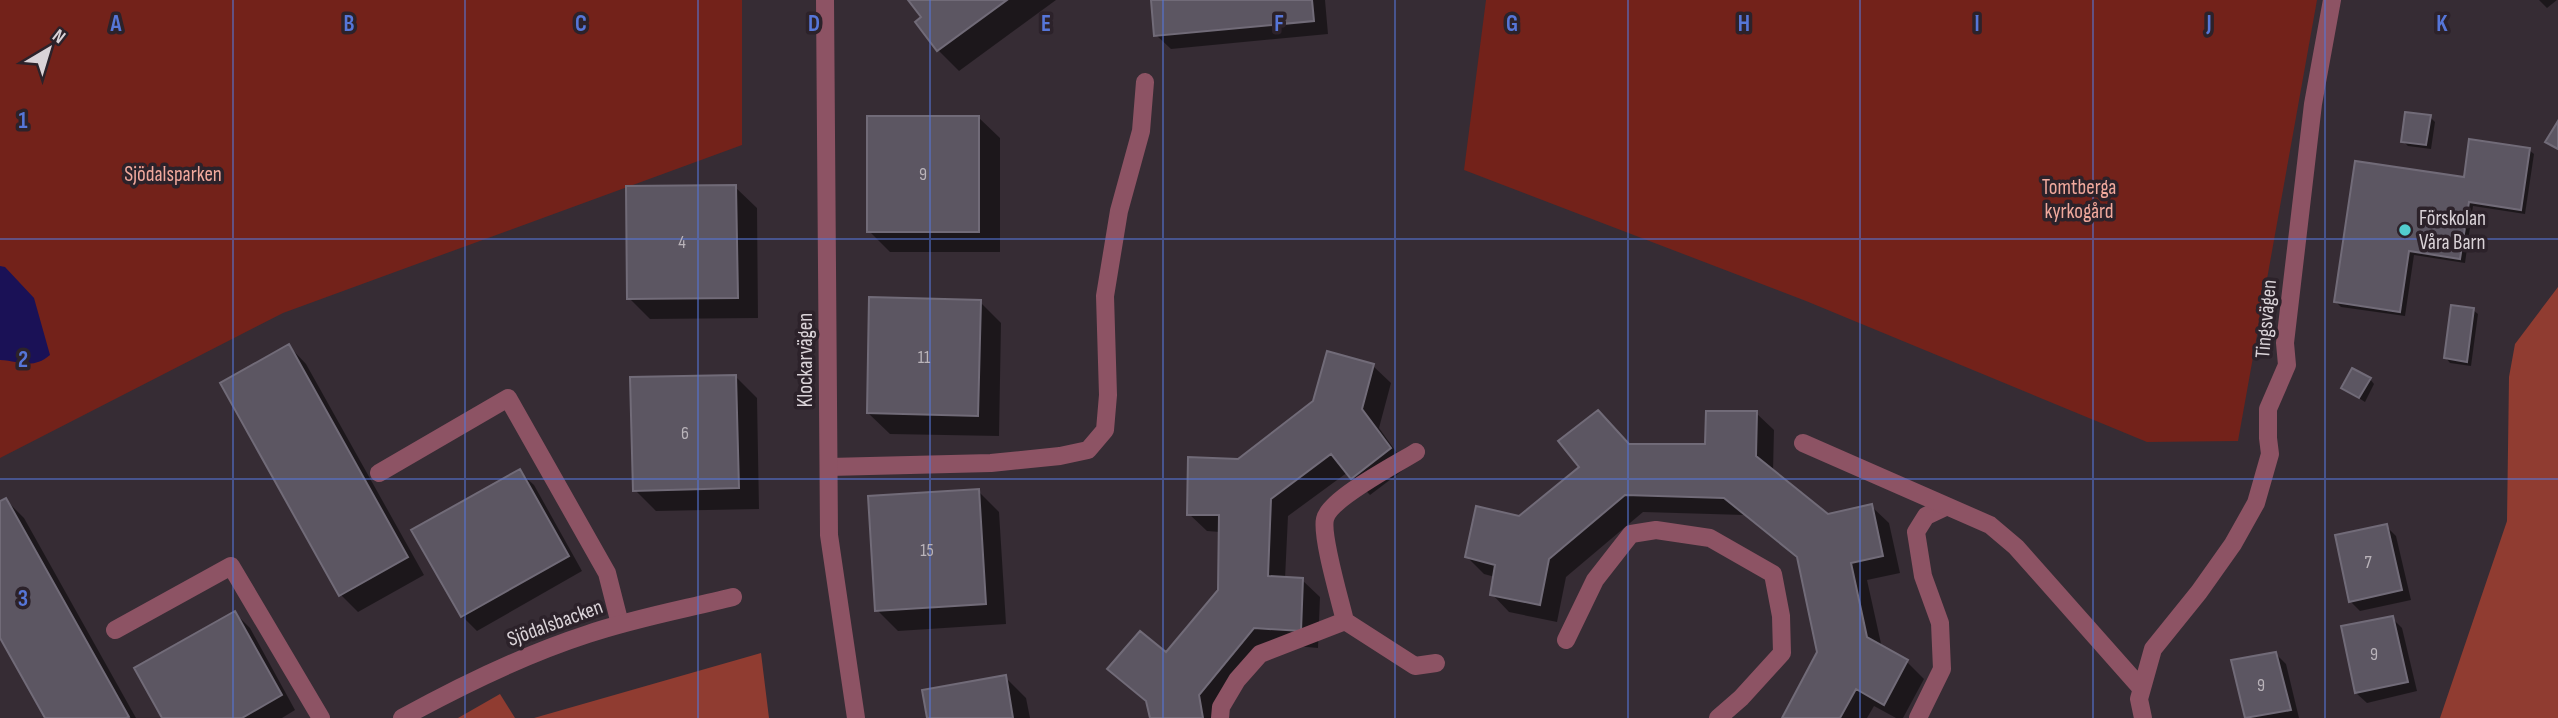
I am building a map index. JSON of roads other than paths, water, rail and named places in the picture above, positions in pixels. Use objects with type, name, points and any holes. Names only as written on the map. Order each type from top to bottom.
[{"type":"street","name":"Klockarvägen","points":[[825,0],[829,535],[856,718]]},
{"type":"street","name":"Tingsvägen","points":[[2143,718],[2139,699],[2153,649],[2199,592],[2232,544],[2256,503],[2270,454],[2268,409],[2287,365],[2285,342],[2313,104],[2332,0]]},
{"type":"street","points":[[828,467],[991,463],[1060,456],[1088,450],[1105,430],[1108,395],[1105,296],[1119,211],[1141,131],[1145,82]]},
{"type":"street","points":[[379,474],[508,398],[607,573],[620,624]]},
{"type":"street","points":[[1803,443],[1990,525],[2016,547],[2141,688]]},
{"type":"street","points":[[1416,452],[1333,503],[1325,518],[1325,535],[1345,621],[1415,666],[1436,663]]},
{"type":"street","points":[[1918,718],[1942,669],[1940,623],[1923,576],[1916,531],[1926,516],[1945,507]]},
{"type":"street","points":[[1566,640],[1595,580],[1631,534],[1656,530],[1710,538],[1773,574],[1781,616],[1782,653],[1741,698],[1718,718]]},
{"type":"street","points":[[115,630],[231,566],[321,718]]},
{"type":"street","name":"Sjödalsbacken","points":[[402,718],[519,659],[620,624],[733,597]]},
{"type":"street","points":[[1220,718],[1221,707],[1237,680],[1260,654],[1345,621]]},
{"type":"place","name":"Förskolan Våra Barn","points":[[2405,230]]},
{"type":"park label","name":"Sjödalsparken","points":[[173,174]]},
{"type":"park label","name":"Tomtberga kyrkogård","points":[[2079,199]]}]
